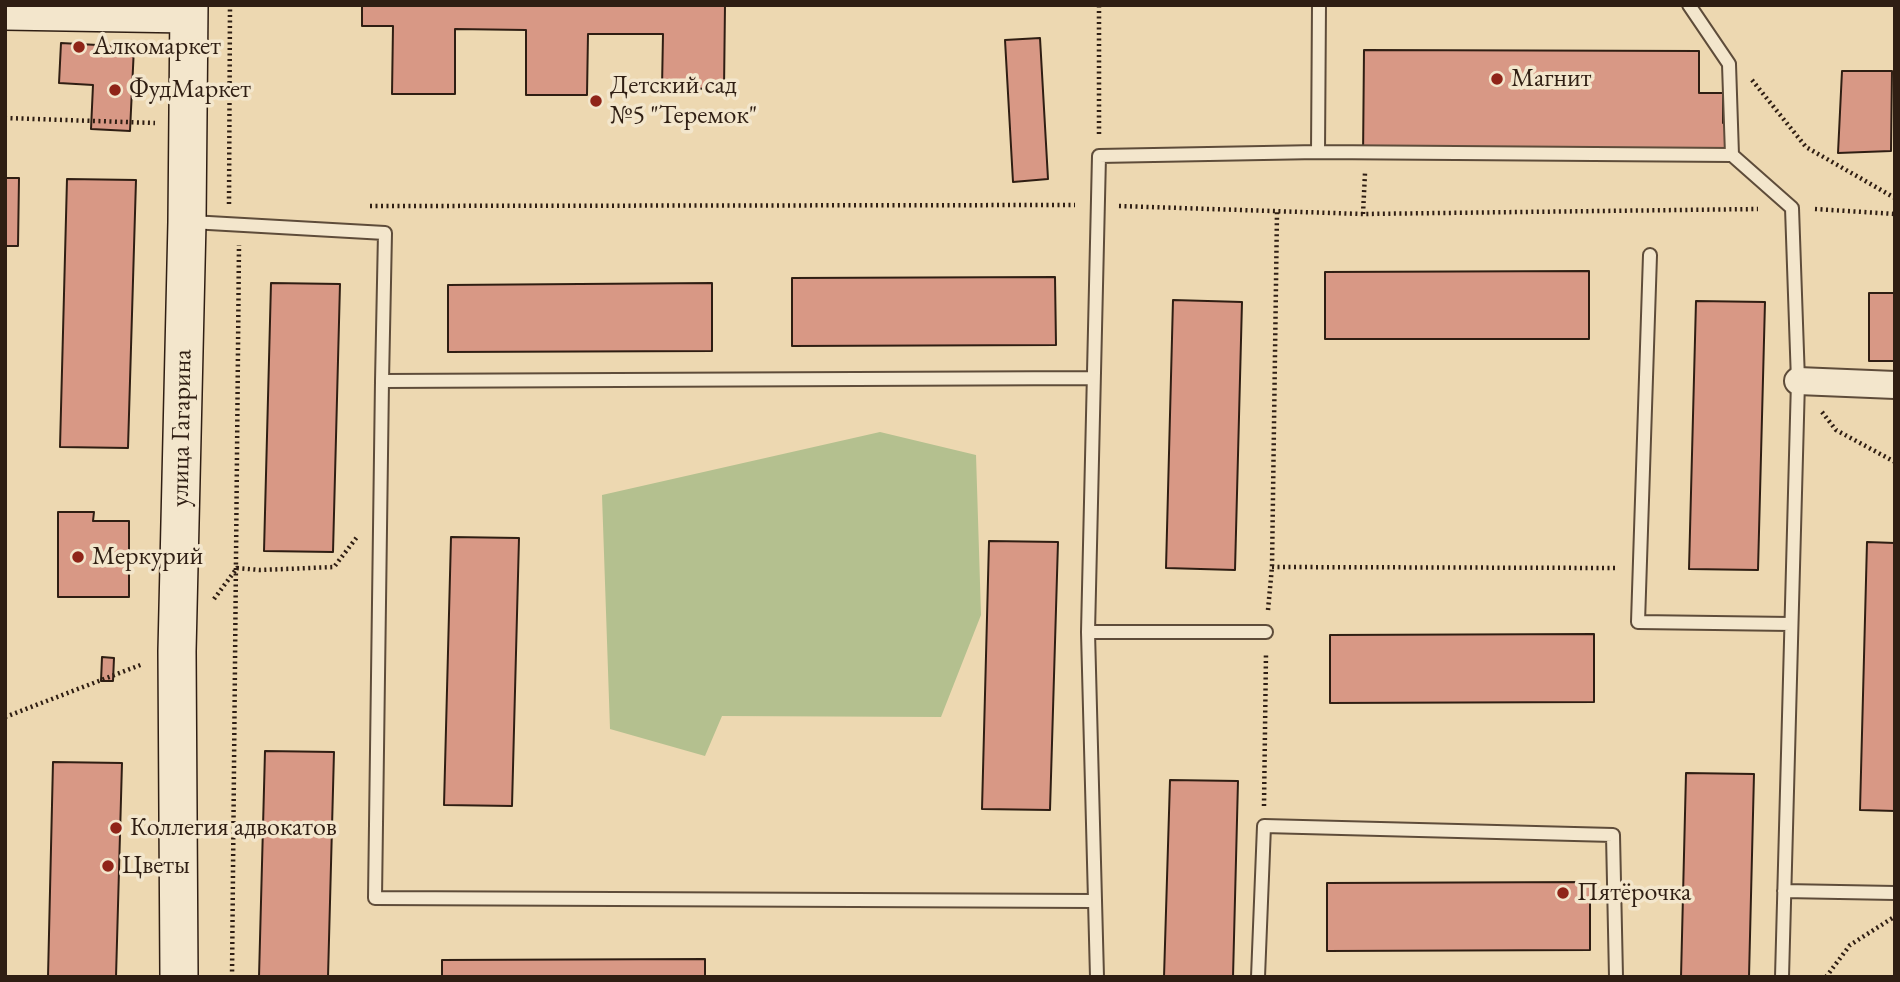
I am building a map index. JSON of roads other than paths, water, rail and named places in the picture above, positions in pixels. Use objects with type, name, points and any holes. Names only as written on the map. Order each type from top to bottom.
[{"type":"street","points":[[5,11],[188,9]]},
{"type":"street","name":"улица Гагарина","points":[[180,977],[177,651],[189,124],[188,9]]},
{"type":"street","points":[[1798,381],[1895,385]]},
{"type":"lane","points":[[1318,152],[1319,5]]},
{"type":"lane","points":[[1689,5],[1729,64],[1732,155]]},
{"type":"lane","points":[[1097,977],[1088,632],[1099,156],[1318,152],[1732,155],[1792,208],[1798,381],[1782,977]]},
{"type":"lane","points":[[187,222],[385,233],[375,898],[1094,901]]},
{"type":"lane","points":[[1650,255],[1638,622],[1791,624]]},
{"type":"lane","points":[[382,381],[1093,378]]},
{"type":"lane","points":[[1088,632],[1266,632]]},
{"type":"lane","points":[[1258,977],[1264,826],[1613,835],[1616,977]]},
{"type":"lane","points":[[1784,891],[1895,893]]},
{"type":"place","name":"Алкомаркет","points":[[79,47]]},
{"type":"place","name":"Магнит","points":[[1497,79]]},
{"type":"place","name":"ФудМаркет","points":[[115,90]]},
{"type":"place","name":"Детский сад №5 \"Теремок\"","points":[[596,101]]},
{"type":"place","name":"Меркурий","points":[[78,557]]},
{"type":"place","name":"Коллегия адвокатов","points":[[116,828]]},
{"type":"place","name":"Цветы","points":[[108,866]]},
{"type":"place","name":"Пятёрочка","points":[[1563,893]]}]
